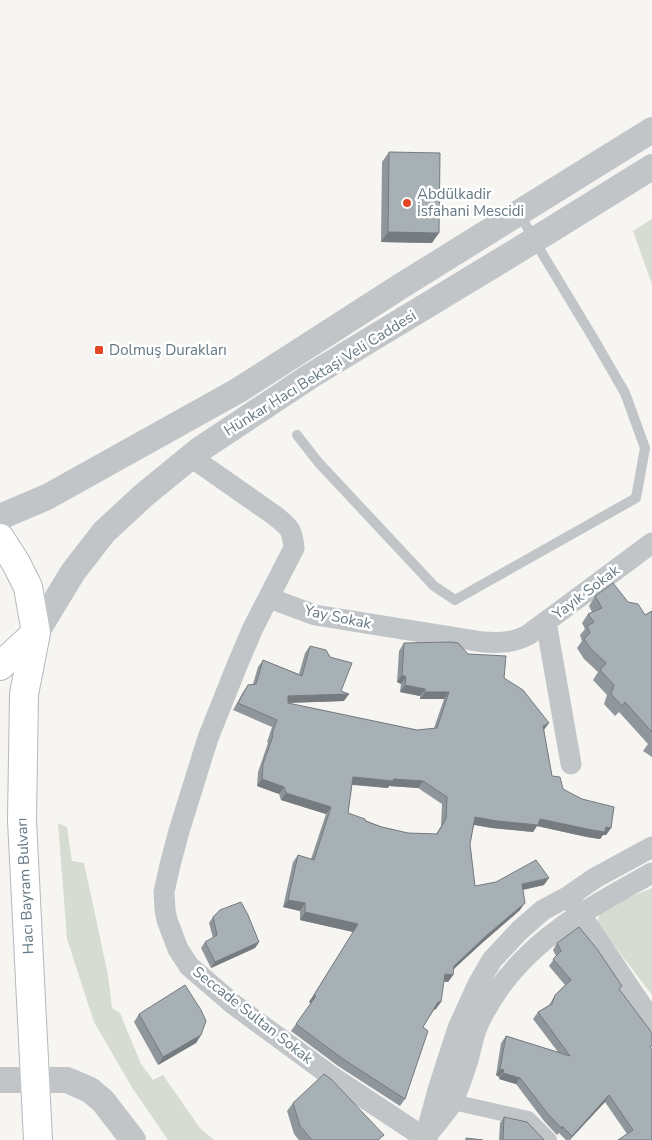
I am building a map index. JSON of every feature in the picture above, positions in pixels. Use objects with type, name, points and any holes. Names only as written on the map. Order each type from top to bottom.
[{"type":"main road","name":"Hacı Bayram Bulvarı","points":[[0,538],[28,587],[36,633],[24,694],[22,820],[38,1140]]},
{"type":"main road","points":[[0,666],[36,633]]},
{"type":"street","name":"Hünkar Hacı Bektaşi Veli Caddesi","points":[[0,517],[47,497],[239,390],[401,286],[652,130]]},
{"type":"street","name":"Hünkar Hacı Bektaşi Veli Caddesi","points":[[36,633],[73,572],[104,532],[144,495],[207,444],[312,375],[652,167]]},
{"type":"street","points":[[191,457],[274,515],[287,525],[293,535],[294,548],[268,598]]},
{"type":"street","name":"Yayık Sokak","points":[[519,640],[652,543]]},
{"type":"street","name":"Yay Sokak","points":[[268,598],[315,616],[483,642],[496,643],[519,640]]},
{"type":"street","name":"Seccade Sultan Sokak","points":[[268,598],[234,672],[208,738],[193,784],[178,831],[165,884],[163,900],[166,915],[178,950],[190,966],[233,1004],[331,1076],[424,1139]]},
{"type":"street","points":[[546,622],[571,764]]},
{"type":"street","points":[[424,1139],[458,1028],[478,984],[492,960],[515,935],[543,910],[569,896],[595,878],[652,847]]},
{"type":"street","points":[[424,1139],[453,1102],[468,1061],[477,1028],[504,981],[532,950],[565,924],[652,873]]},
{"type":"street","points":[[569,896],[652,1021]]},
{"type":"street","points":[[0,1080],[67,1080],[90,1090],[103,1101],[133,1140]]},
{"type":"street","points":[[453,1102],[528,1119],[549,1140]]},
{"type":"lane","points":[[297,435],[318,462],[434,586],[455,600],[636,498],[645,448],[625,394],[519,213]]},
{"type":"shaded area","points":[[652,219],[652,284],[633,231]]},
{"type":"shaded area","points":[[58,823],[67,827],[72,861],[84,863],[108,975],[112,1008],[120,1013],[141,1064],[153,1080],[163,1075],[200,1128],[214,1140],[168,1140],[133,1089],[94,1022],[67,939]]},
{"type":"shaded area","points":[[652,888],[652,995],[597,923],[601,911]]},
{"type":"building","name":"Abdülkadir İsfahani Mescidi","points":[[389,152],[440,153],[439,233],[388,232]]},
{"type":"building","points":[[613,583],[628,602],[638,604],[645,615],[652,611],[652,732],[625,702],[622,706],[611,694],[614,685],[600,670],[606,663],[591,649],[584,639],[590,633],[587,626],[594,622],[588,614],[602,608],[595,596]]},
{"type":"building","points":[[452,642],[458,643],[468,654],[506,656],[504,678],[523,690],[549,723],[543,726],[552,776],[560,777],[563,789],[582,799],[614,807],[611,828],[606,827],[605,832],[540,819],[538,825],[475,817],[470,844],[475,886],[496,882],[536,860],[549,878],[522,884],[525,903],[454,966],[453,975],[445,974],[441,1002],[438,1002],[423,1027],[428,1031],[405,1099],[343,1059],[296,1024],[316,996],[314,995],[358,924],[305,912],[305,903],[288,900],[298,855],[314,860],[331,807],[286,793],[284,787],[262,779],[263,764],[277,720],[238,703],[248,685],[256,684],[263,660],[302,676],[310,646],[326,650],[330,657],[352,663],[341,691],[349,694],[288,696],[288,703],[417,730],[437,728],[449,692],[425,692],[425,689],[405,685],[406,677],[402,675],[404,643]],"holes":[[[353,777],[393,781],[394,779],[423,781],[447,797],[446,819],[437,834],[408,833],[382,827],[348,813]]]},
{"type":"building","points":[[241,902],[259,942],[215,962],[205,942],[217,935],[213,917],[220,910]]},
{"type":"building","points":[[579,927],[597,949],[622,986],[619,989],[652,1033],[652,1046],[650,1047],[652,1050],[652,1140],[618,1140],[633,1130],[609,1095],[572,1136],[562,1126],[562,1129],[548,1114],[520,1078],[503,1073],[504,1070],[500,1069],[506,1036],[570,1056],[538,1012],[552,1004],[555,995],[571,980],[553,959],[561,951],[557,943]]},
{"type":"building","points":[[185,985],[206,1021],[201,1035],[163,1057],[139,1014]]},
{"type":"building","points":[[324,1074],[384,1135],[378,1140],[312,1140],[300,1126],[293,1103]]},
{"type":"building","points":[[504,1117],[527,1122],[544,1140],[503,1140]]},
{"type":"building","points":[[466,1138],[483,1140],[466,1140]]},
{"type":"place","name":"Abdülkadir İsfahani Mescidi","points":[[407,203]]},
{"type":"place","name":"Dolmuş Durakları","points":[[99,350]]}]
